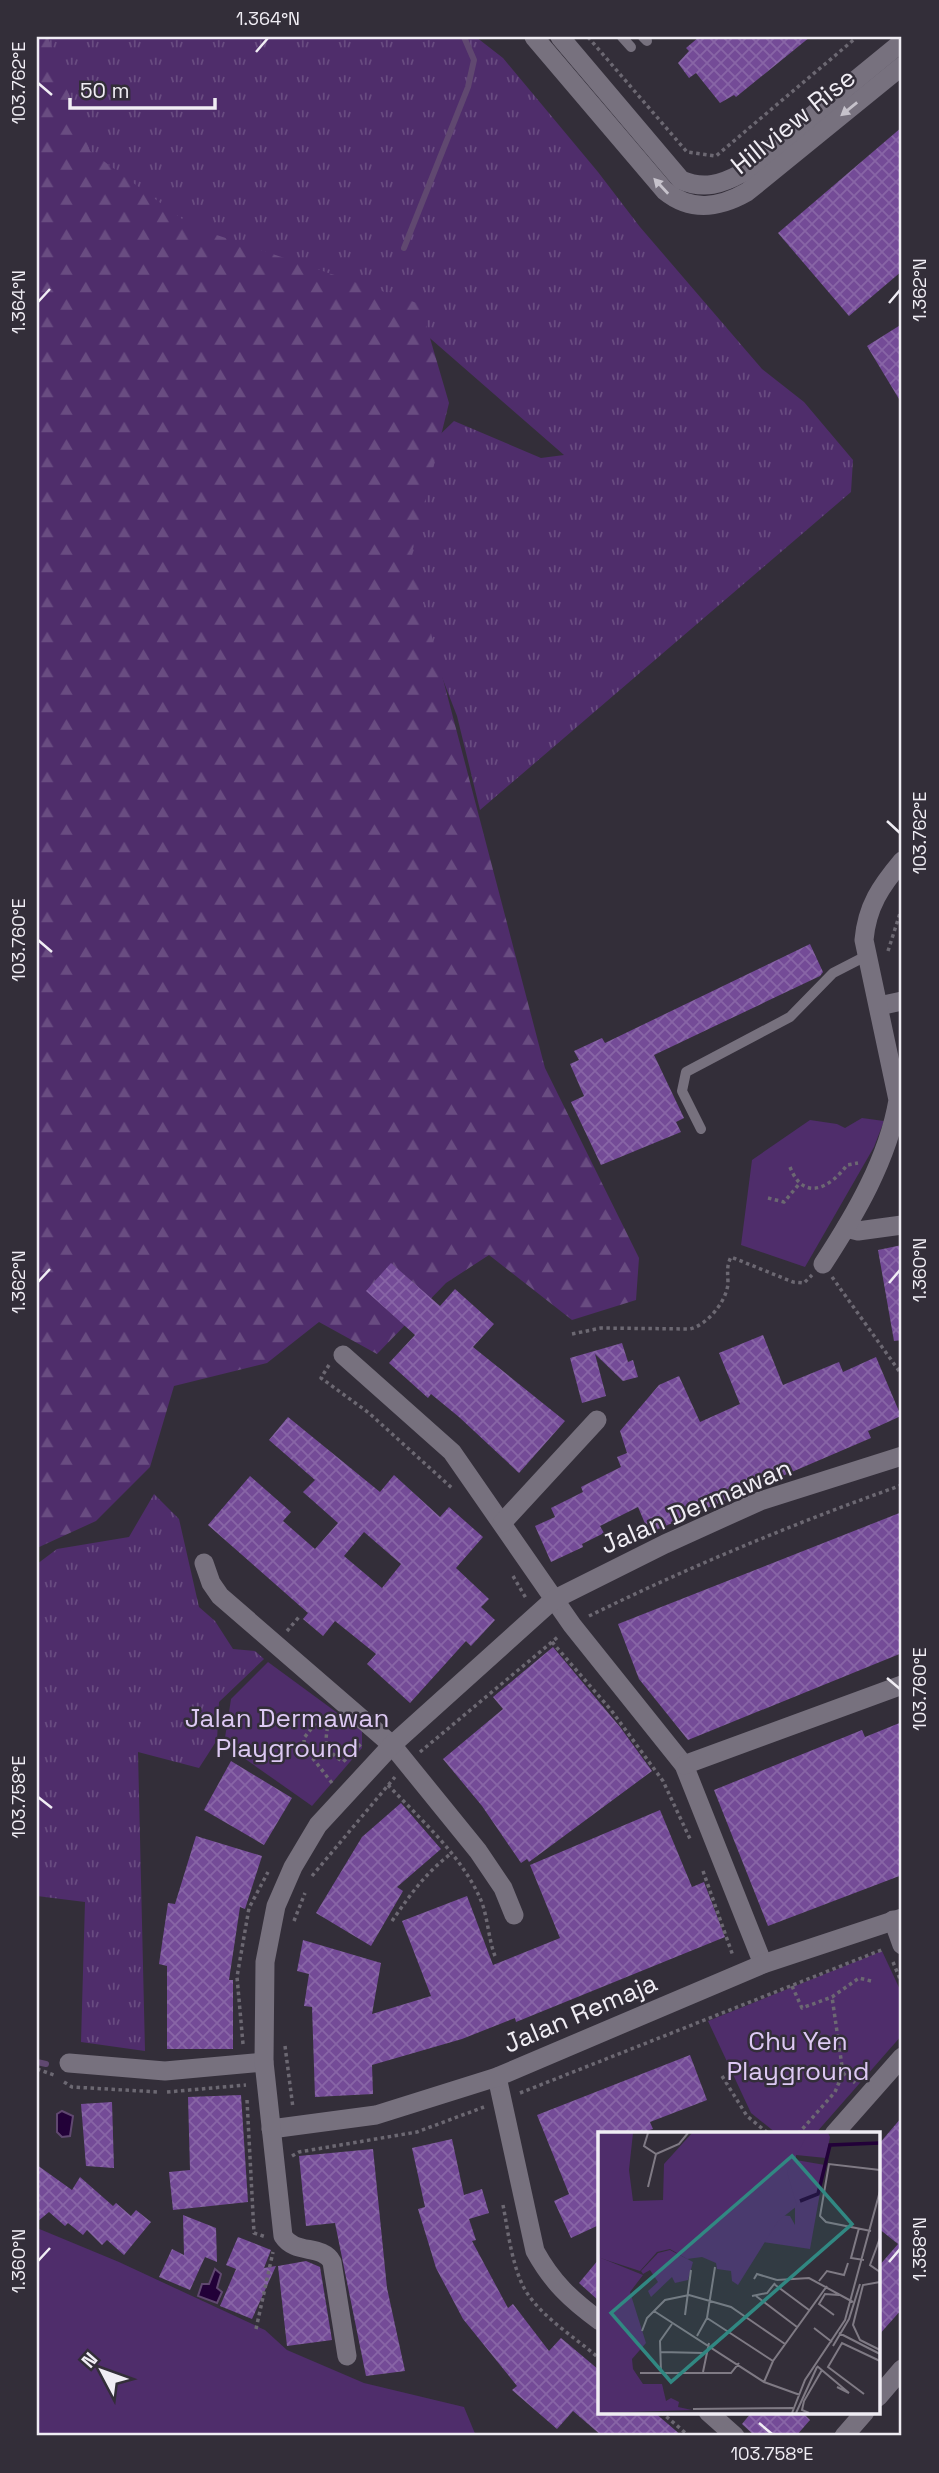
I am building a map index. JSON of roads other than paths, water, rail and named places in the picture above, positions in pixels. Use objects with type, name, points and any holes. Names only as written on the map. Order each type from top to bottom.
[{"type":"street","name":"Hillview Rise","points":[[534,37],[665,191],[680,201],[708,206],[733,200],[747,192],[902,66]]},
{"type":"street","name":"Hillview Rise","points":[[560,37],[681,180],[692,185],[716,185],[742,173],[902,42]]},
{"type":"street","points":[[823,1264],[846,1228],[890,1135],[898,1100],[864,940],[866,919],[872,900],[902,860]]},
{"type":"street","points":[[879,1006],[902,1001]]},
{"type":"street","points":[[846,1228],[858,1231],[902,1225]]},
{"type":"street","points":[[343,1355],[452,1452],[553,1600],[684,1765],[761,1960]]},
{"type":"street","points":[[502,1523],[597,1420]]},
{"type":"street","name":"Jalan Dermawan","points":[[347,2356],[332,2262],[323,2253],[295,2247],[283,2236],[264,2062],[265,1962],[276,1906],[293,1867],[318,1825],[392,1745],[553,1600],[665,1544],[760,1501],[902,1456]]},
{"type":"street","points":[[204,1563],[211,1583],[220,1596],[392,1745],[478,1851],[503,1888],[514,1915]]},
{"type":"street","points":[[684,1765],[902,1685]]},
{"type":"street","points":[[897,1952],[898,1919]]},
{"type":"street","name":"Jalan Remaja","points":[[271,2129],[376,2115],[497,2077],[761,1960],[898,1919]]},
{"type":"street","points":[[835,2132],[902,2057]]},
{"type":"street","points":[[69,2063],[165,2071],[264,2062]]},
{"type":"street","points":[[497,2077],[535,2251],[549,2277],[598,2319]]},
{"type":"street","points":[[880,2395],[902,2369]]},
{"type":"street","points":[[710,2414],[735,2436]]},
{"type":"street","points":[[844,2436],[863,2414]]},
{"type":"lane","points":[[622,37],[631,47]]},
{"type":"lane","points":[[595,78],[588,101],[612,98]]},
{"type":"lane","points":[[701,1129],[682,1091],[686,1072],[790,1017],[833,973],[868,956]]},
{"type":"waterway","points":[[404,248],[468,87],[474,60],[464,37]]},
{"type":"waterway","points":[[37,2062],[46,2064]]},
{"type":"park label","name":"Jalan Dermawan Playground","points":[[287,1733]]},
{"type":"park label","name":"Chu Yen Playground","points":[[798,2056]]}]
